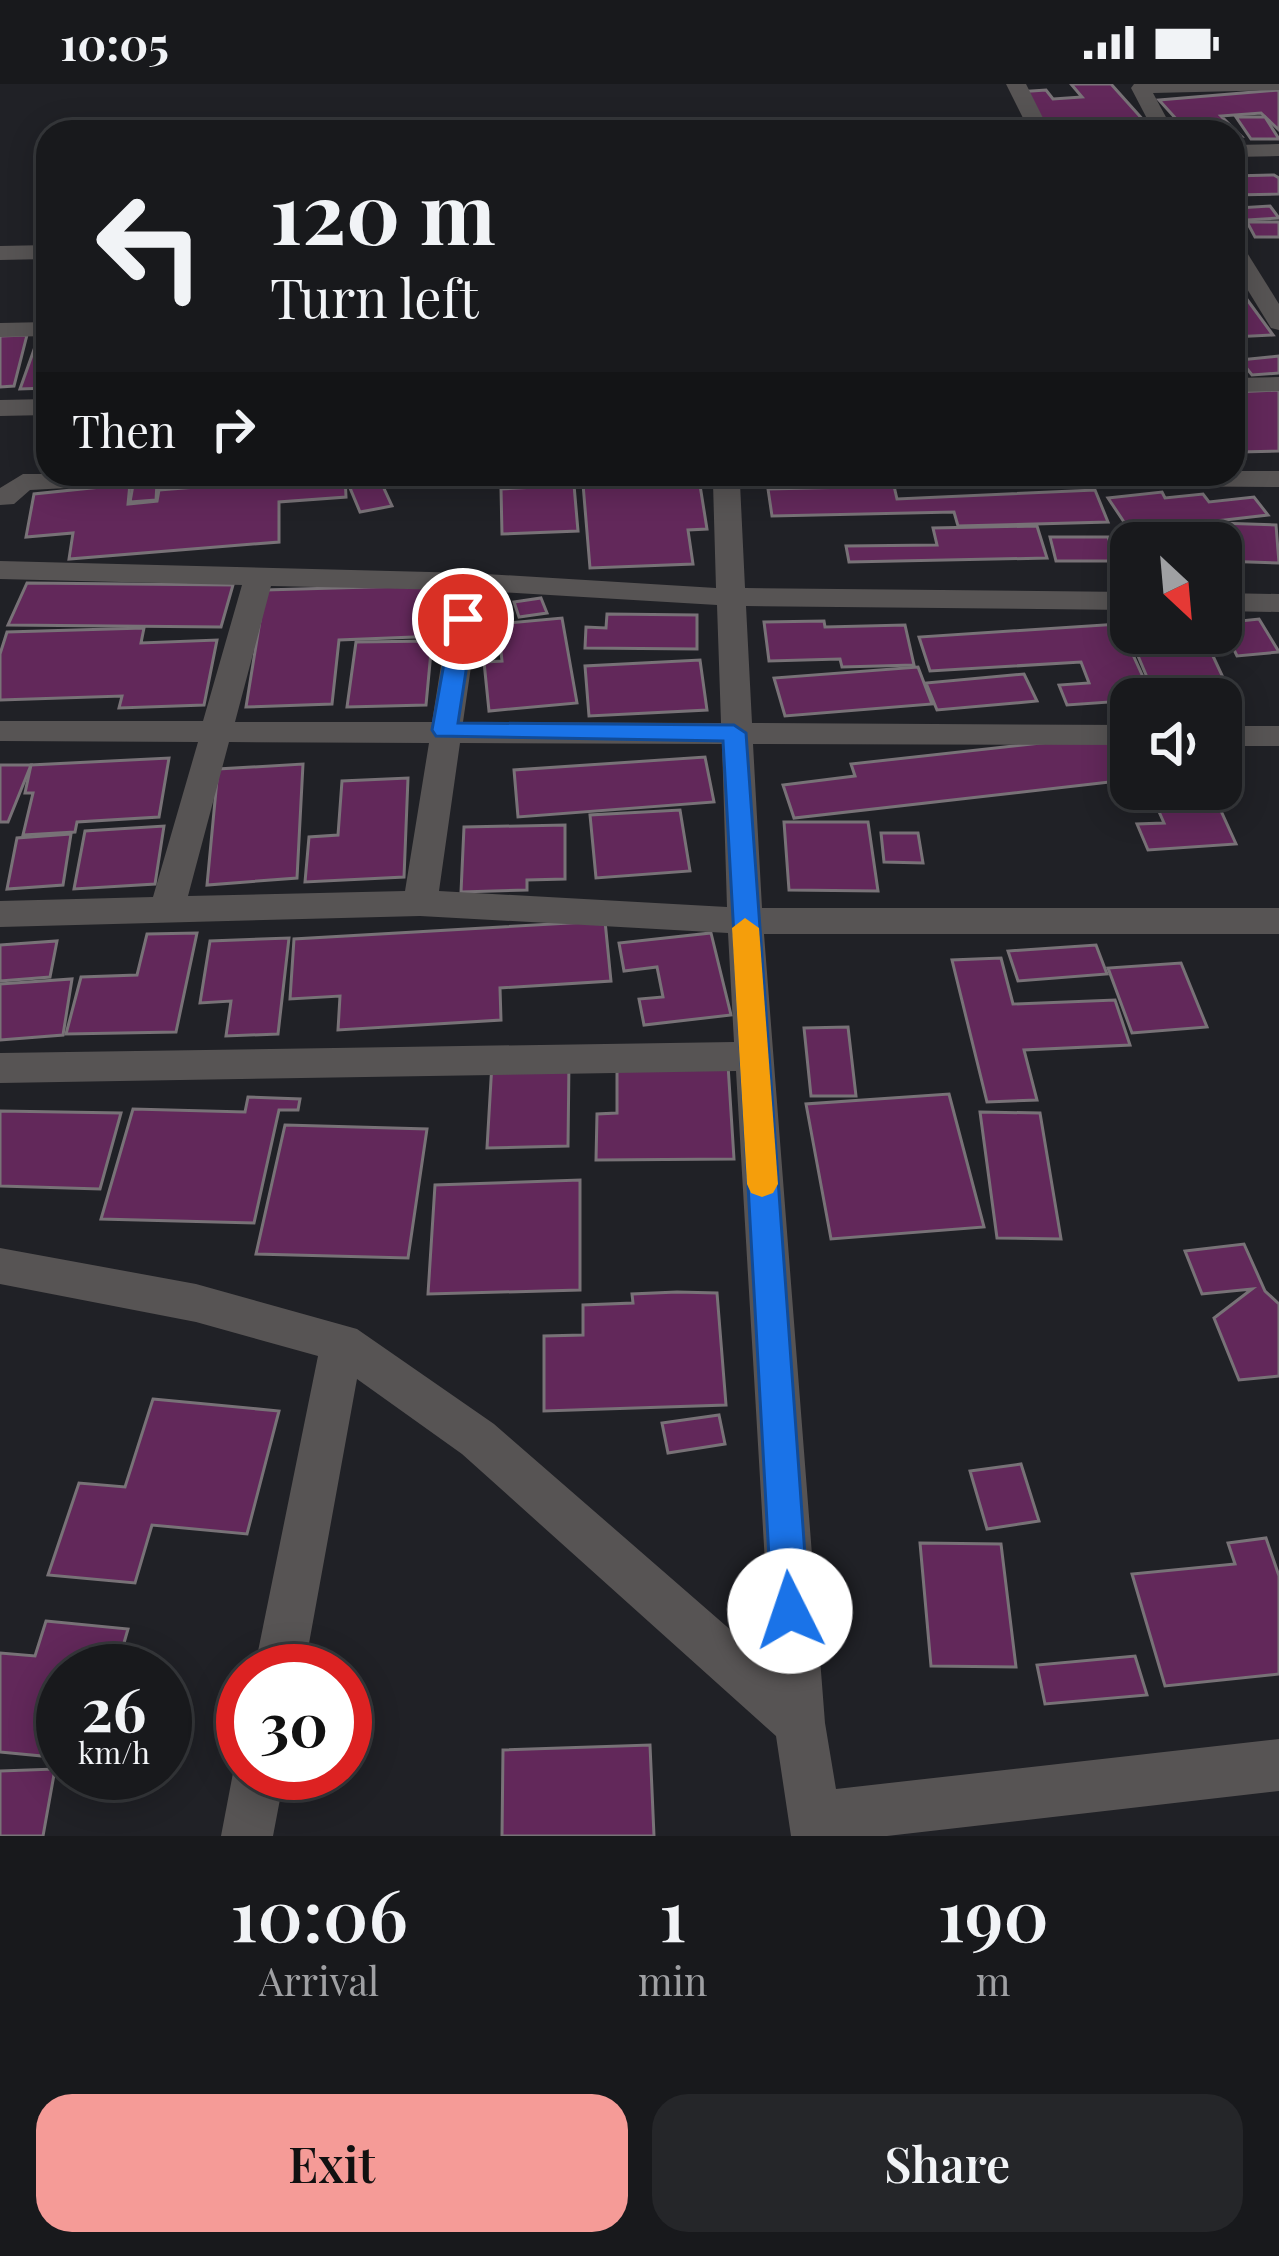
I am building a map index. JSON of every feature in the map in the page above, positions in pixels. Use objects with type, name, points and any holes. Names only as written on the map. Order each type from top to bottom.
[{"type":"street","points":[[1016,84],[1034,120]]},
{"type":"street","points":[[1158,120],[1141,88],[1279,85]]},
{"type":"street","points":[[1245,151],[1279,151]]},
{"type":"street","points":[[0,253],[36,252]]},
{"type":"street","points":[[1245,284],[1279,323]]},
{"type":"street","points":[[0,330],[36,329]]},
{"type":"street","points":[[1245,385],[1279,384]]},
{"type":"street","points":[[0,408],[36,407]]},
{"type":"street","points":[[1245,479],[1279,479]]},
{"type":"street","points":[[1,502],[23,482],[36,481]]},
{"type":"street","points":[[726,486],[734,733],[754,1056],[800,1723],[817,1827],[1279,1765]]},
{"type":"street","points":[[0,570],[469,582],[728,597],[1110,602]]},
{"type":"street","points":[[167,910],[259,577]]},
{"type":"street","points":[[420,903],[469,582]]},
{"type":"street","points":[[1242,602],[1279,603]]},
{"type":"street","points":[[0,731],[1110,735]]},
{"type":"street","points":[[1242,736],[1279,736]]},
{"type":"street","points":[[0,914],[420,903],[745,921],[1279,921]]},
{"type":"street","points":[[0,1068],[754,1056]]},
{"type":"street","points":[[0,1266],[196,1303],[342,1343],[478,1439],[800,1723]]},
{"type":"street","points":[[284,1644],[342,1343]]},
{"type":"street","points":[[247,1836],[254,1800]]},
{"type":"building","points":[[1071,84],[1111,84],[1143,120],[1039,120],[1017,92],[1046,90],[1053,99],[1082,97]]},
{"type":"building","points":[[1279,90],[1279,130],[1261,113],[1221,116],[1225,120],[1177,120],[1159,100]]},
{"type":"building","points":[[1236,117],[1265,117],[1279,139],[1251,139],[1245,120]]},
{"type":"building","points":[[1274,175],[1279,178],[1279,194],[1245,195],[1245,176]]},
{"type":"building","points":[[1270,206],[1279,218],[1247,220],[1245,208]]},
{"type":"building","points":[[1247,222],[1279,222],[1279,237],[1255,237]]},
{"type":"building","points":[[1245,297],[1273,335],[1245,336]]},
{"type":"building","points":[[27,335],[14,386],[0,387],[0,336]]},
{"type":"building","points":[[36,344],[36,388],[20,389]]},
{"type":"building","points":[[1279,356],[1279,373],[1252,375],[1245,359]]},
{"type":"building","points":[[1279,390],[1279,451],[1245,452],[1245,391]]},
{"type":"building","points":[[130,486],[128,504],[157,501],[159,490],[346,486],[346,497],[279,502],[279,542],[69,559],[73,533],[26,537],[34,494]]},
{"type":"building","points":[[133,486],[157,486],[156,500],[130,502]]},
{"type":"building","points":[[383,486],[392,506],[360,512],[350,488]]},
{"type":"building","points":[[574,486],[578,531],[502,534],[501,489]]},
{"type":"building","points":[[583,486],[700,486],[707,529],[688,530],[693,564],[590,568]]},
{"type":"building","points":[[894,486],[897,499],[1095,490],[1108,522],[958,526],[954,512],[772,516],[768,489]]},
{"type":"building","points":[[1162,492],[1165,498],[1203,494],[1209,502],[1254,497],[1268,515],[1208,522],[1124,522],[1108,498]]},
{"type":"building","points":[[1242,524],[1276,525],[1279,563],[1242,562]]},
{"type":"building","points":[[1037,526],[1047,558],[849,562],[846,546],[937,545],[933,528]]},
{"type":"building","points":[[1050,537],[1108,537],[1110,561],[1056,561]]},
{"type":"building","points":[[27,583],[233,585],[221,627],[8,625]]},
{"type":"building","points":[[441,585],[439,636],[339,640],[332,704],[246,707],[265,590]]},
{"type":"building","points":[[541,598],[547,613],[519,617],[514,602]]},
{"type":"building","points":[[607,614],[697,615],[697,649],[585,648],[586,627],[606,628]]},
{"type":"building","points":[[562,618],[577,703],[489,711],[484,662],[502,661],[498,624]]},
{"type":"building","points":[[1259,619],[1279,652],[1237,656],[1242,654],[1242,621]]},
{"type":"building","points":[[824,621],[825,627],[905,625],[914,665],[842,667],[840,659],[769,661],[764,622]]},
{"type":"building","points":[[1110,625],[1110,654],[1133,654],[1143,678],[1110,678],[1110,702],[1067,705],[1059,685],[1089,683],[1081,662],[930,671],[919,637]]},
{"type":"building","points":[[144,628],[141,643],[217,640],[204,705],[119,708],[122,696],[0,700],[0,654],[7,632]]},
{"type":"building","points":[[432,641],[426,705],[347,707],[356,642]]},
{"type":"building","points":[[1137,654],[1212,654],[1223,678],[1147,678]]},
{"type":"building","points":[[700,660],[707,710],[589,716],[585,666]]},
{"type":"building","points":[[918,667],[932,704],[785,716],[774,678]]},
{"type":"building","points":[[1024,674],[1037,701],[937,710],[926,683]]},
{"type":"building","points":[[1104,736],[1110,747],[1110,782],[794,818],[783,785],[855,776],[851,764]]},
{"type":"building","points":[[705,757],[714,802],[518,817],[514,770]]},
{"type":"building","points":[[169,758],[159,817],[77,822],[75,832],[23,835],[33,793],[25,793],[31,765]]},
{"type":"building","points":[[303,764],[297,878],[207,885],[218,769]]},
{"type":"building","points":[[0,765],[31,765],[8,822],[0,822]]},
{"type":"building","points":[[408,778],[404,877],[305,882],[309,837],[338,835],[342,781]]},
{"type":"building","points":[[680,810],[690,871],[596,878],[590,815]]},
{"type":"building","points":[[1158,810],[1221,810],[1236,844],[1148,850],[1137,824],[1164,823]]},
{"type":"building","points":[[784,822],[868,822],[878,891],[789,890]]},
{"type":"building","points":[[565,825],[565,879],[527,880],[527,890],[461,892],[464,827]]},
{"type":"building","points":[[164,826],[155,884],[74,889],[85,831]]},
{"type":"building","points":[[881,833],[918,833],[923,863],[884,862]]},
{"type":"building","points":[[71,834],[63,885],[7,889],[17,838]]},
{"type":"building","points":[[605,921],[611,981],[500,988],[501,1020],[338,1030],[340,996],[290,999],[294,939]]},
{"type":"building","points":[[197,933],[176,1032],[66,1034],[81,977],[137,975],[147,934]]},
{"type":"building","points":[[711,933],[731,1015],[644,1025],[639,999],[663,997],[657,967],[624,971],[619,943]]},
{"type":"building","points":[[289,938],[278,1034],[226,1036],[231,1001],[200,1003],[210,941]]},
{"type":"building","points":[[57,941],[50,977],[0,981],[0,945]]},
{"type":"building","points":[[1096,945],[1107,974],[1018,981],[1008,951]]},
{"type":"building","points":[[1001,958],[1013,1004],[1115,1000],[1130,1045],[1024,1050],[1037,1100],[987,1102],[952,960]]},
{"type":"building","points":[[1181,963],[1207,1027],[1132,1033],[1108,968]]},
{"type":"building","points":[[72,979],[63,1035],[0,1040],[0,984]]},
{"type":"building","points":[[848,1027],[856,1096],[811,1096],[804,1028]]},
{"type":"building","points":[[569,1061],[568,1146],[487,1148],[492,1063]]},
{"type":"building","points":[[728,1065],[734,1159],[596,1160],[597,1114],[617,1113],[617,1067]]},
{"type":"building","points":[[949,1094],[984,1227],[831,1239],[806,1104]]},
{"type":"building","points":[[248,1097],[300,1099],[298,1110],[279,1110],[254,1223],[101,1219],[133,1109],[245,1112]]},
{"type":"building","points":[[0,1111],[121,1113],[100,1189],[0,1186]]},
{"type":"building","points":[[980,1112],[1040,1113],[1061,1239],[997,1238]]},
{"type":"building","points":[[285,1125],[427,1129],[408,1258],[256,1254]]},
{"type":"building","points":[[580,1180],[580,1290],[428,1294],[435,1185]]},
{"type":"building","points":[[1244,1244],[1265,1291],[1279,1304],[1279,1376],[1239,1380],[1214,1318],[1252,1289],[1202,1294],[1185,1251]]},
{"type":"building","points":[[717,1293],[726,1405],[544,1411],[544,1336],[583,1335],[583,1305],[633,1303],[632,1294]]},
{"type":"building","points":[[153,1399],[279,1411],[247,1534],[152,1525],[135,1583],[48,1575],[79,1483],[125,1487]]},
{"type":"building","points":[[719,1415],[725,1444],[668,1453],[662,1423]]},
{"type":"building","points":[[1021,1464],[1039,1521],[987,1529],[970,1471]]},
{"type":"building","points":[[1266,1538],[1279,1576],[1279,1674],[1165,1686],[1132,1574],[1235,1564],[1228,1543]]},
{"type":"building","points":[[920,1543],[1001,1544],[1016,1667],[931,1666]]},
{"type":"building","points":[[46,1621],[128,1629],[124,1644],[39,1644]]},
{"type":"building","points":[[0,1653],[35,1656],[36,1755],[0,1752]]},
{"type":"building","points":[[1135,1656],[1147,1695],[1045,1704],[1037,1665]]},
{"type":"building","points":[[650,1745],[654,1836],[502,1836],[503,1750]]},
{"type":"building","points":[[36,1770],[36,1800],[49,1800],[43,1836],[0,1836],[0,1771]]},
{"type":"slow traffic","points":[[745,928],[762,1184]]},
{"type":"route","points":[[463,619],[444,730],[734,733],[790,1611]]}]
